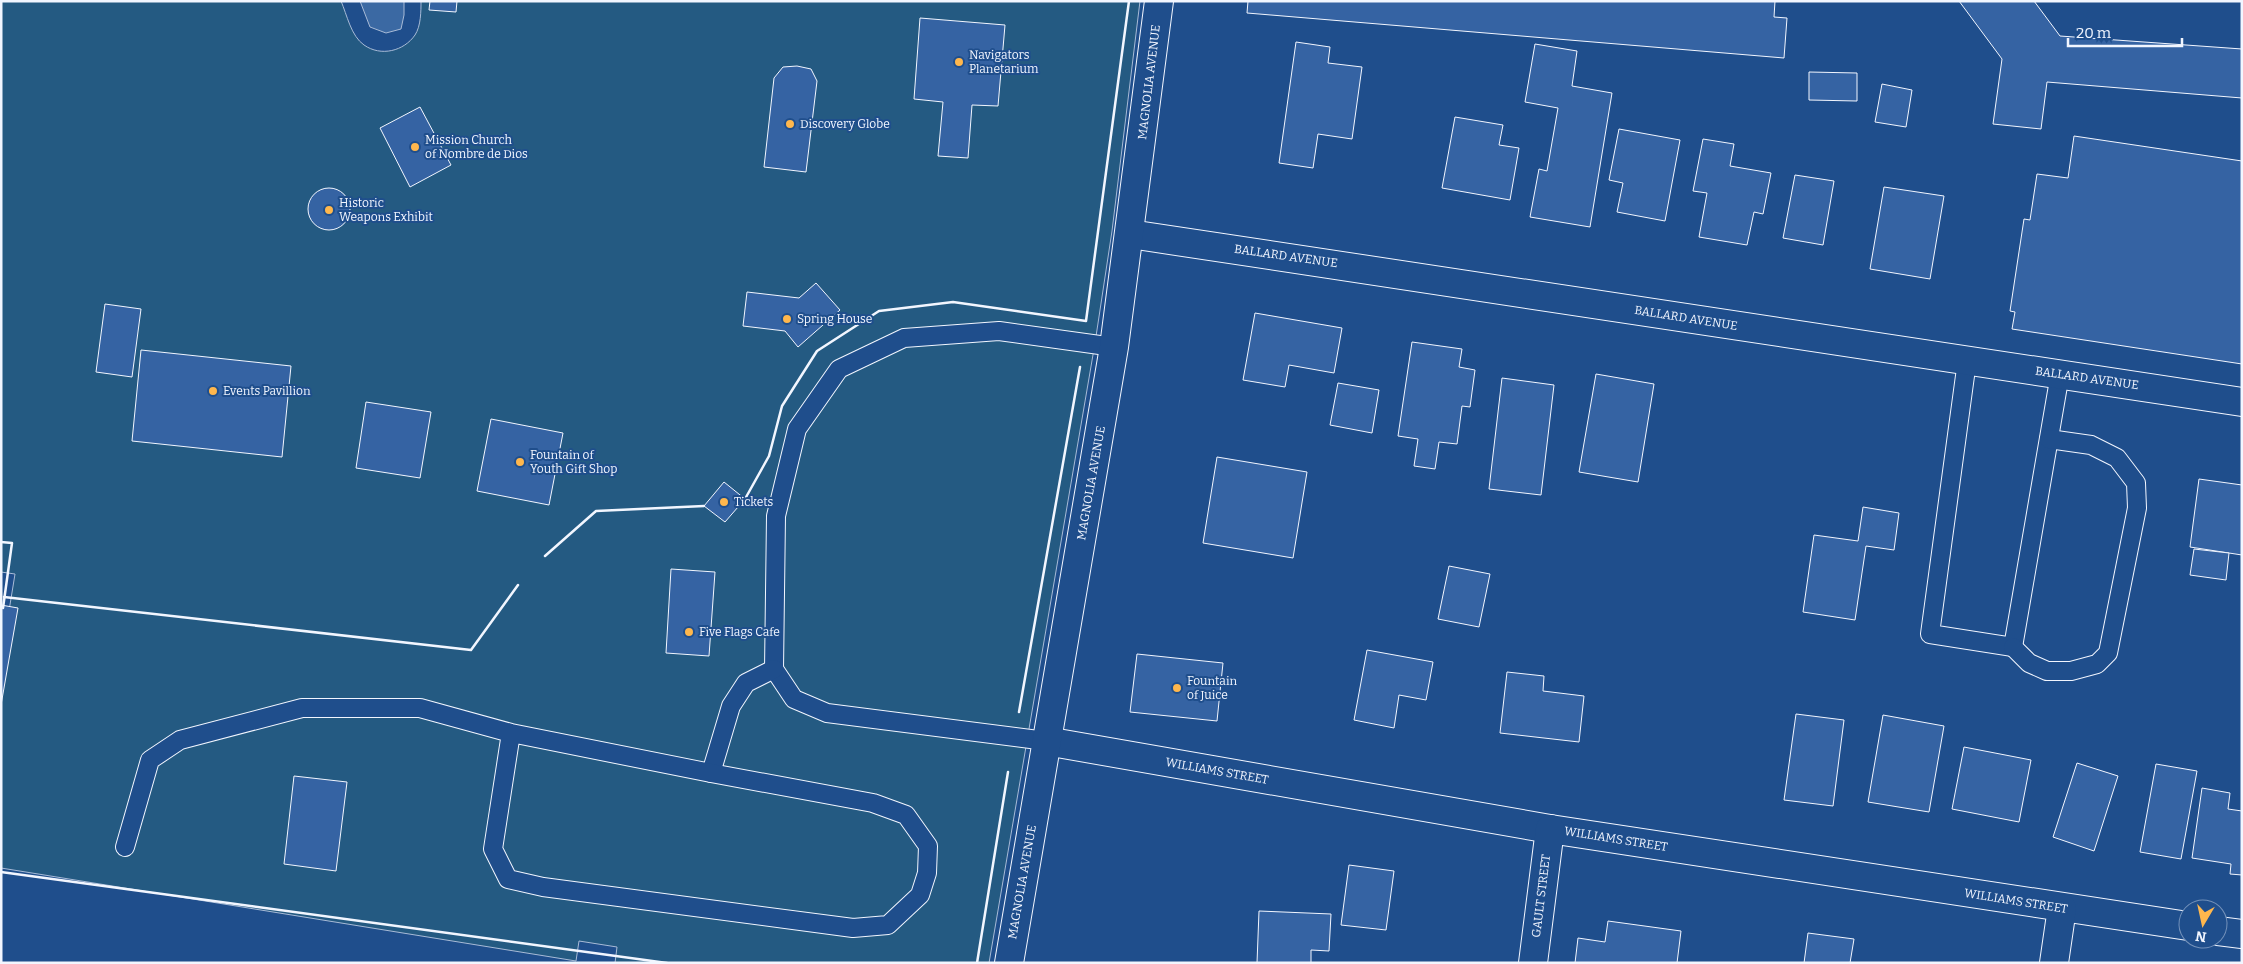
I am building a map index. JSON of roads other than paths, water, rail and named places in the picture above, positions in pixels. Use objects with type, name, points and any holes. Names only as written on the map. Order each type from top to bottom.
[{"type":"street","name":"MAGNOLIA AVENUE","points":[[1009,963],[1114,346],[1159,1]]},
{"type":"street","name":"BALLARD AVENUE","points":[[1130,234],[1475,284],[2242,402]]},
{"type":"street","name":"WILLIAMS STREET","points":[[1046,741],[1550,829],[2178,925]]},
{"type":"street","name":"GAULT STREET","points":[[1533,963],[1550,829]]},
{"type":"street","points":[[2054,963],[2062,908]]},
{"type":"street","points":[[2228,932],[2242,934]]},
{"type":"lane","points":[[1046,741],[827,713],[794,699],[774,669],[776,516],[797,429],[840,369],[904,338],[999,331],[1114,346]]},
{"type":"lane","points":[[1967,361],[1930,634],[2013,647],[2029,663],[2047,671],[2071,671],[2097,664],[2108,653],[2137,508],[2136,483],[2117,458],[2091,445],[2049,439]]},
{"type":"lane","points":[[2013,647],[2060,374]]},
{"type":"lane","points":[[710,774],[731,706],[746,684],[774,669]]},
{"type":"lane","points":[[125,847],[150,760],[180,740],[302,708],[420,708],[511,733],[710,774],[873,803],[906,815],[928,846],[927,872],[920,895],[888,925],[853,928],[543,888],[508,879],[493,849],[511,733]]},
{"type":"place","name":"Navigators Planetarium","points":[[959,62]]},
{"type":"place","name":"Discovery Globe","points":[[790,124]]},
{"type":"place","name":"Mission Church of Nombre de Dios","points":[[415,147]]},
{"type":"place","name":"Historic Weapons Exhibit","points":[[329,210]]},
{"type":"place","name":"Spring House","points":[[787,319]]},
{"type":"place","name":"Events Pavillion","points":[[213,391]]},
{"type":"place","name":"Fountain of Youth Gift Shop","points":[[520,462]]},
{"type":"place","name":"Tickets","points":[[724,502]]},
{"type":"place","name":"Five Flags Cafe","points":[[689,632]]},
{"type":"place","name":"Fountain of Juice","points":[[1177,688]]}]
